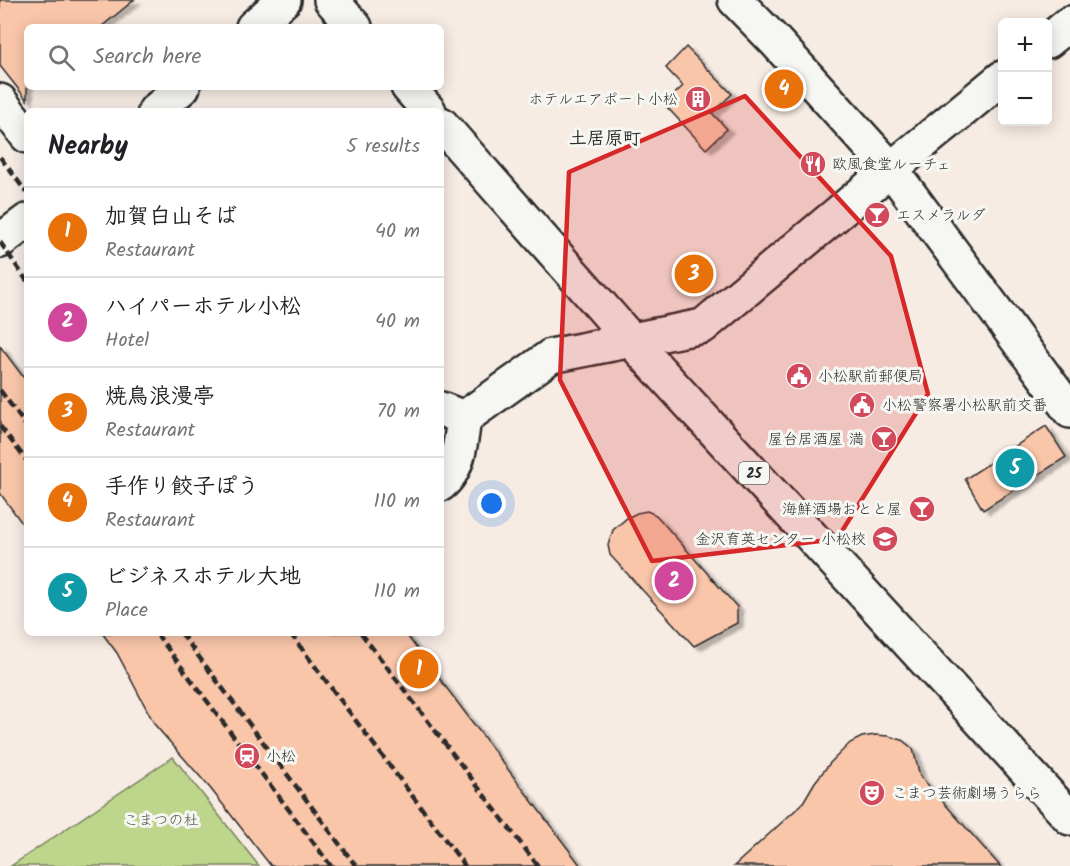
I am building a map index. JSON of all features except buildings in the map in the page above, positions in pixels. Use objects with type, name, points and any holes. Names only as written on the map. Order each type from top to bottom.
[{"type":"street","points":[[256,24],[284,0]]},
{"type":"street","points":[[331,0],[352,24]]},
{"type":"street","points":[[735,0],[891,168],[1070,411]]},
{"type":"street","points":[[1052,38],[1070,23]]},
{"type":"street","points":[[444,482],[459,454],[453,414],[551,356],[703,326],[998,81]]},
{"type":"street","points":[[158,108],[180,90]]},
{"type":"street","points":[[411,90],[426,108]]},
{"type":"street","points":[[0,101],[24,132]]},
{"type":"street","name":"25","points":[[444,127],[632,340],[1070,818]]},
{"type":"street","points":[[0,241],[24,223]]},
{"type":"highlighted area","points":[[745,96],[891,256],[928,394],[837,539],[652,561],[560,380],[569,172]]},
{"type":"green space","name":"こまつの杜","points":[[173,757],[259,866],[11,866]]},
{"type":"railway","points":[[0,157],[24,189]]},
{"type":"railway","points":[[0,242],[24,277]]},
{"type":"railway","points":[[0,390],[24,423]]},
{"type":"railway","points":[[0,426],[24,457]]},
{"type":"railway","points":[[158,636],[331,866]]},
{"type":"railway","points":[[183,636],[356,866]]},
{"type":"railway","points":[[292,636],[465,866]]},
{"type":"railway","points":[[363,636],[538,866]]},
{"type":"place","name":"手作り餃子ぽう","points":[[784,89]]},
{"type":"place","name":"ホテルエアポート小松","points":[[698,99]]},
{"type":"place","name":"欧風食堂ルーチェ","points":[[813,164]]},
{"type":"place","name":"エスメラルダ","points":[[877,215]]},
{"type":"place","name":"焼鳥浪漫亭","points":[[694,274]]},
{"type":"place","name":"小松駅前郵便局","points":[[799,376]]},
{"type":"place","name":"小松警察署小松駅前交番","points":[[862,405]]},
{"type":"place","name":"屋台居酒屋 満","points":[[884,439]]},
{"type":"place","name":"ビジネスホテル大地","points":[[1015,468]]},
{"type":"place","name":"海鮮酒場おとと屋","points":[[922,509]]},
{"type":"place","name":"金沢育英センター 小松校","points":[[885,539]]},
{"type":"place","name":"ハイパーホテル小松","points":[[674,581]]},
{"type":"place","name":"加賀白山そば","points":[[419,669]]},
{"type":"place","name":"小松","points":[[247,756]]},
{"type":"place","name":"こまつ芸術劇場うらら","points":[[872,793]]},
{"type":"district","name":"土居原町","points":[[605,138]]}]
